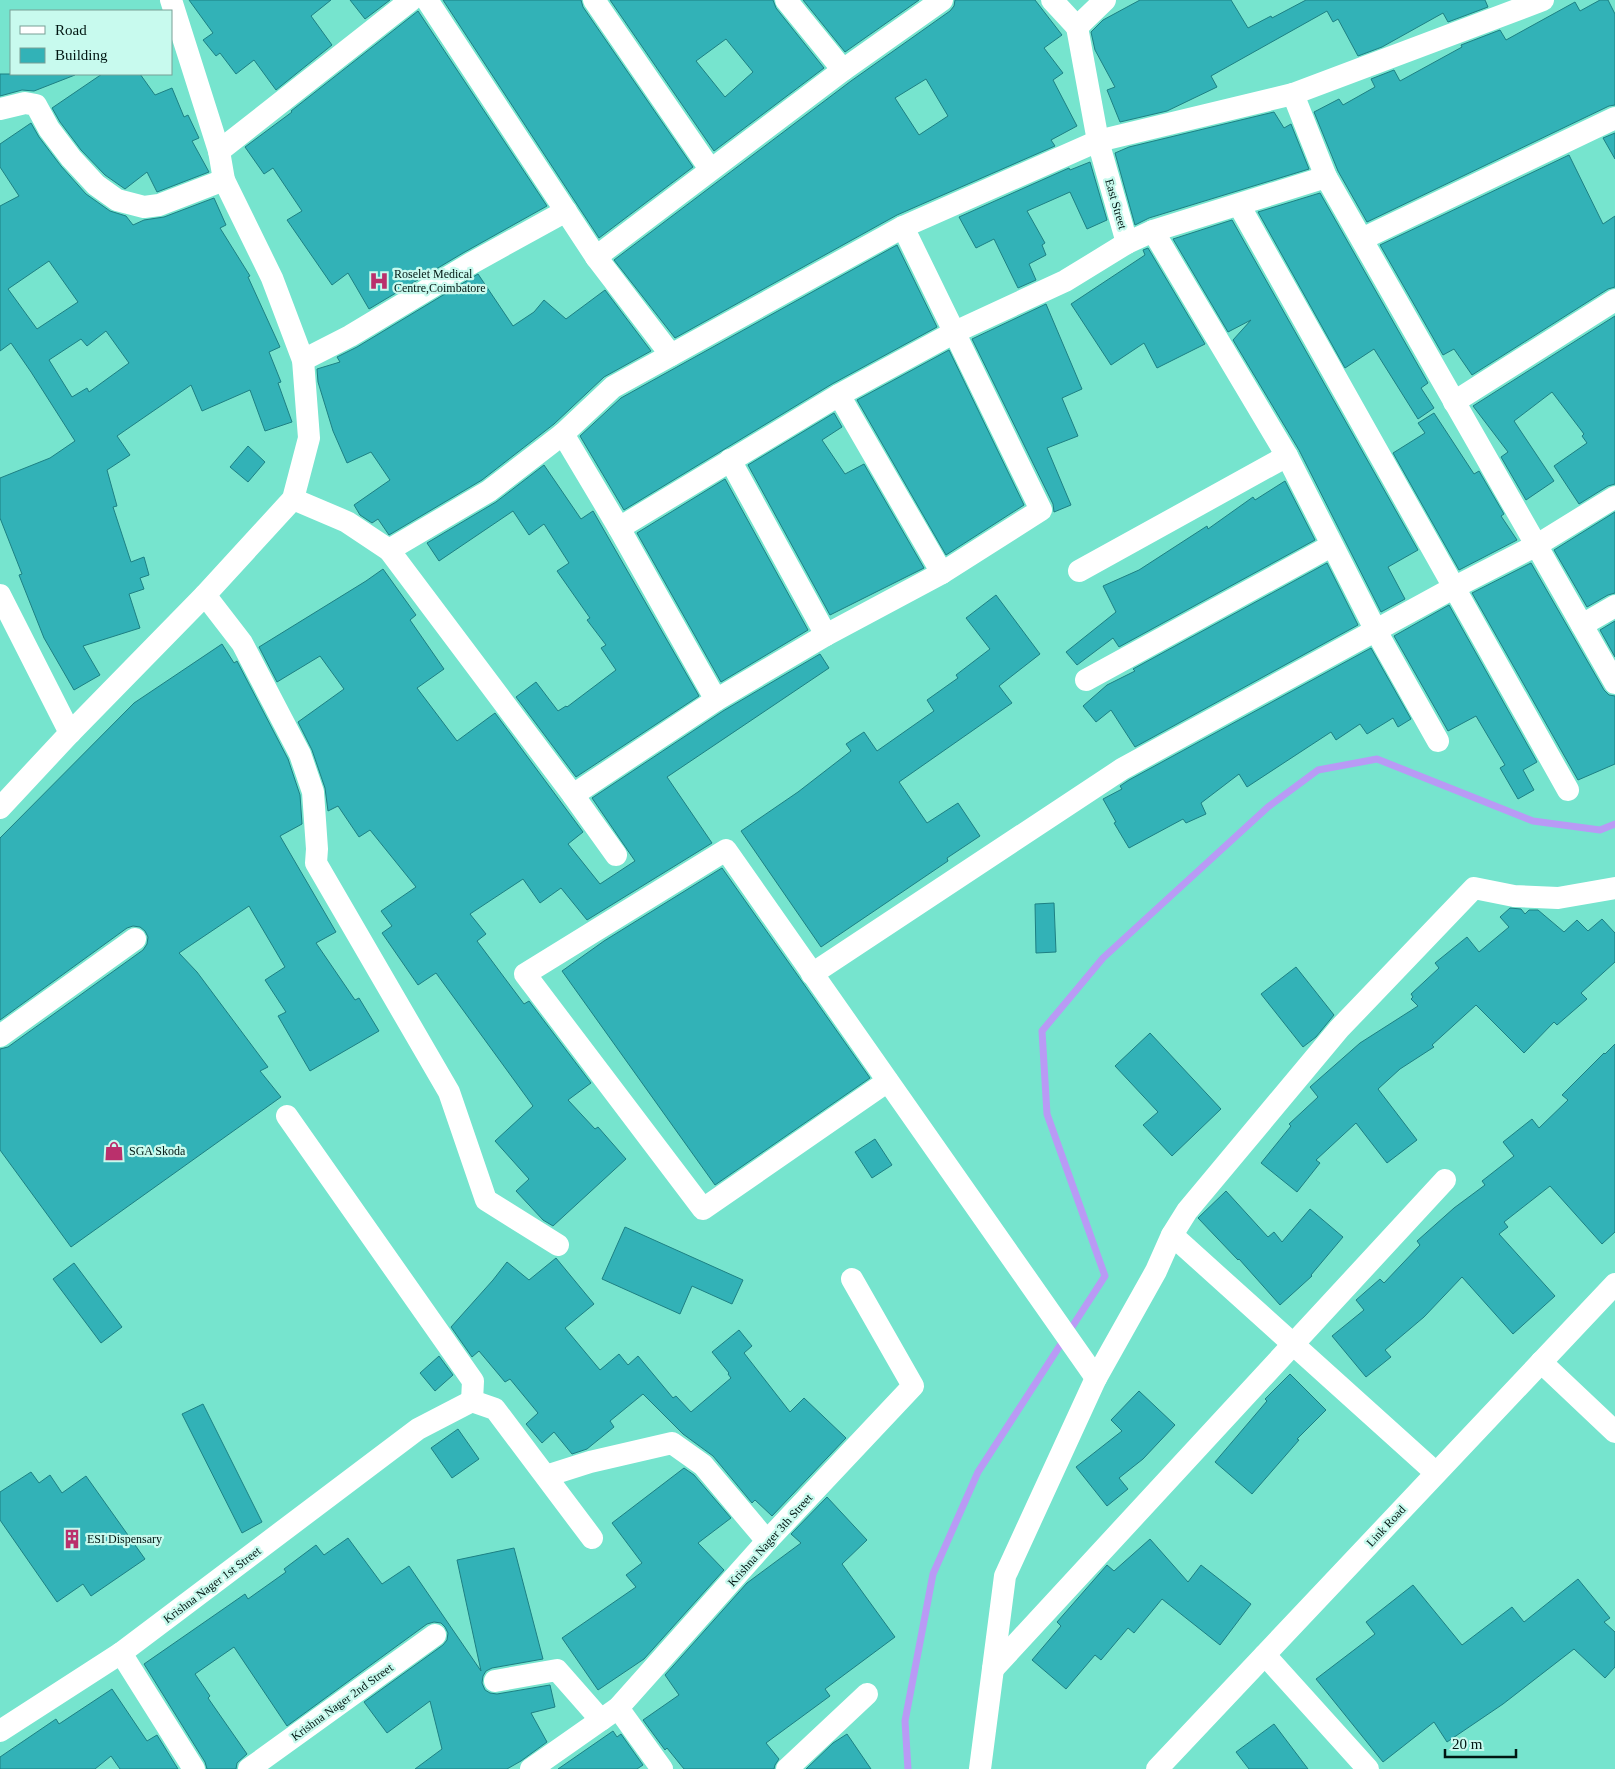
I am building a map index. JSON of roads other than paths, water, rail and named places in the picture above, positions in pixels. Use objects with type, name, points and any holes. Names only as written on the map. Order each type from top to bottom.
[{"type":"street","points":[[0,808],[70,733],[205,596],[293,499],[309,438],[303,360],[272,278],[224,180],[219,151],[170,0]]},
{"type":"street","points":[[219,151],[411,0]]},
{"type":"street","points":[[427,0],[596,257],[671,355]]},
{"type":"street","points":[[594,0],[710,170]]},
{"type":"street","points":[[786,0],[843,70]]},
{"type":"street","points":[[596,257],[843,70],[942,0]]},
{"type":"street","points":[[1052,0],[1076,27],[1105,0]]},
{"type":"street","points":[[389,550],[489,491],[563,434],[612,387],[903,227],[1098,141],[1293,94],[1543,0]]},
{"type":"street","name":"East Street","points":[[1076,27],[1098,141],[1127,243],[1153,231],[1326,177]]},
{"type":"street","points":[[1293,94],[1326,177],[1615,683]]},
{"type":"street","points":[[0,109],[26,103],[36,105],[49,129],[71,158],[96,185],[117,200],[144,207],[159,204],[224,180]]},
{"type":"street","points":[[1362,239],[1615,118]]},
{"type":"street","points":[[1240,205],[1568,790]]},
{"type":"street","points":[[303,360],[350,336],[470,264],[566,211]]},
{"type":"street","points":[[573,795],[716,700],[826,635],[942,573],[1041,510],[903,227]]},
{"type":"street","points":[[1153,231],[1287,456],[1376,631],[1438,741]]},
{"type":"street","points":[[619,528],[839,395],[955,332],[1065,281],[1127,243]]},
{"type":"street","points":[[1454,402],[1615,300]]},
{"type":"street","points":[[839,395],[942,573]]},
{"type":"street","points":[[563,434],[619,528],[716,700]]},
{"type":"street","points":[[1079,571],[1287,456]]},
{"type":"street","points":[[730,460],[826,635]]},
{"type":"street","points":[[812,974],[1122,769],[1454,587],[1537,545],[1615,497]]},
{"type":"street","points":[[293,499],[347,522],[389,550],[616,854]]},
{"type":"street","points":[[1086,680],[1332,546]]},
{"type":"street","points":[[0,595],[70,733]]},
{"type":"street","points":[[205,596],[242,643],[300,754],[313,792],[318,849],[316,863],[449,1092],[486,1200],[558,1245]]},
{"type":"street","points":[[1582,625],[1615,606]]},
{"type":"street","points":[[888,1081],[702,1209],[525,974],[726,850],[812,974],[888,1081],[1096,1378]]},
{"type":"street","points":[[980,1769],[1005,1576],[1096,1378],[1156,1271],[1172,1234],[1186,1211],[1339,1029],[1474,888],[1514,896],[1558,898],[1615,888]]},
{"type":"street","points":[[0,1036],[135,940]]},
{"type":"street","points":[[287,1116],[473,1381],[472,1401],[495,1409],[592,1538]]},
{"type":"street","points":[[993,1669],[1444,1180]]},
{"type":"street","points":[[1172,1234],[1436,1473]]},
{"type":"street","name":"Krishna Nager 3th Street","points":[[531,1769],[609,1714],[767,1541],[913,1386],[852,1279]]},
{"type":"street","name":"Link Road","points":[[1157,1769],[1615,1284]]},
{"type":"street","points":[[1541,1362],[1615,1432]]},
{"type":"street","name":"Krishna Nager 1st Street","points":[[0,1731],[121,1653],[418,1429],[472,1401]]},
{"type":"street","points":[[546,1476],[590,1462],[672,1443],[703,1465],[767,1541]]},
{"type":"street","name":"Krishna Nager 2nd Street","points":[[249,1769],[435,1635]]},
{"type":"street","points":[[121,1653],[194,1769]]},
{"type":"street","points":[[1265,1655],[1368,1769]]},
{"type":"street","points":[[495,1681],[557,1670],[609,1714],[662,1769]]},
{"type":"street","points":[[787,1769],[867,1694]]},
{"type":"waterway","points":[[908,1769],[905,1721],[933,1574],[978,1472],[1105,1276],[1047,1114],[1042,1031],[1103,958],[1268,807],[1318,770],[1377,759],[1533,821],[1600,830],[1615,824]]},
{"type":"place","name":"Roselet Medical Centre,Coimbatore","points":[[379,281]]},
{"type":"place","name":"SGA Skoda","points":[[114,1151]]},
{"type":"place","name":"ESI Dispensary","points":[[72,1539]]}]
